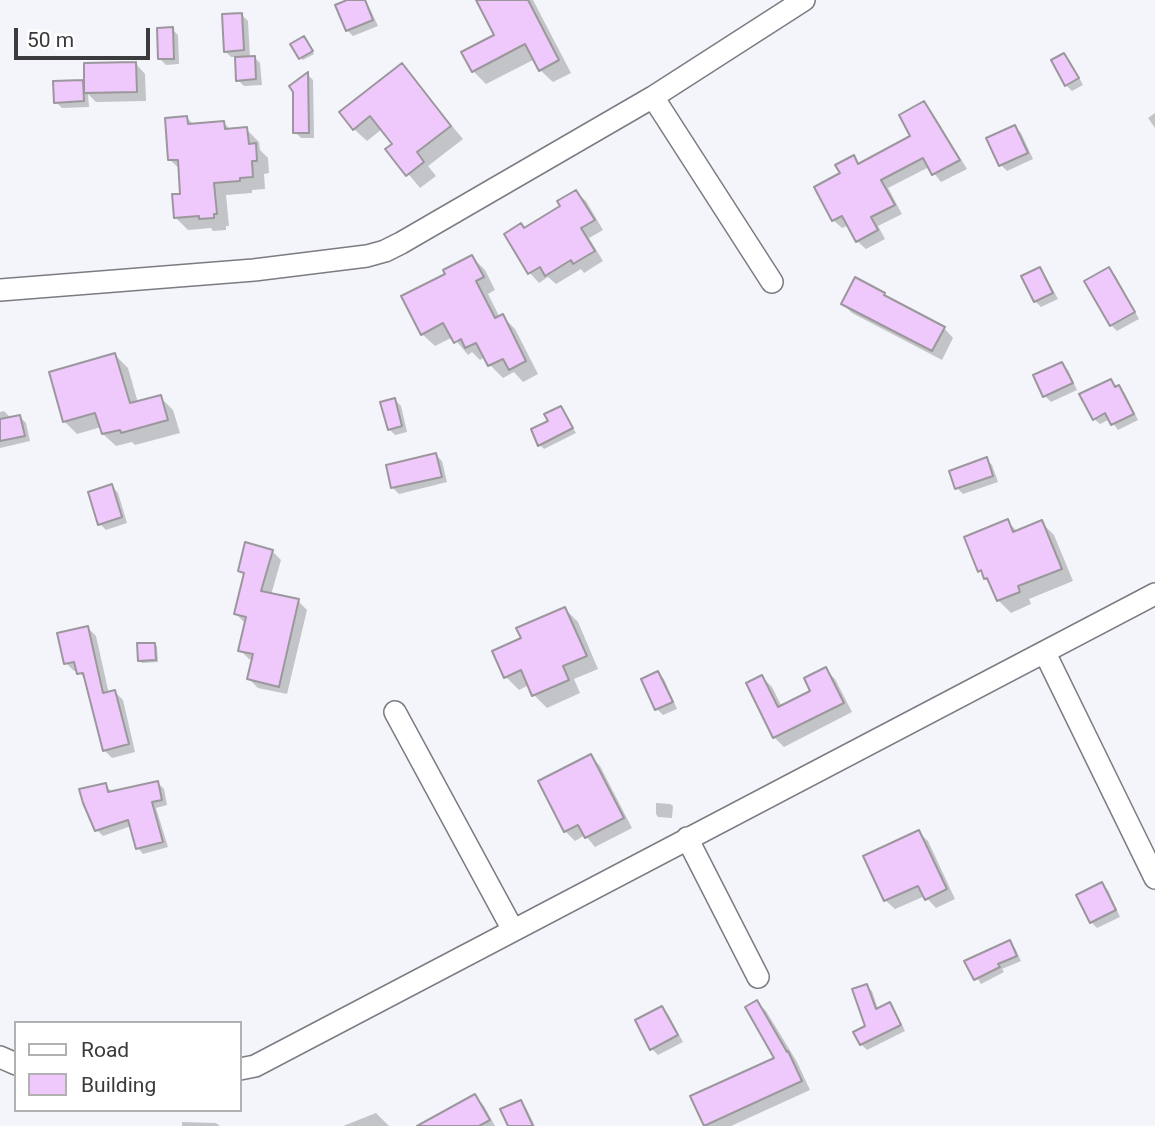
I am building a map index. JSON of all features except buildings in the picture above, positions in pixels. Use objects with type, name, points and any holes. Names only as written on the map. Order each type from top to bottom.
[{"type":"street","points":[[0,290],[254,270],[367,256],[385,251],[653,97],[804,0]]},
{"type":"street","points":[[653,97],[772,282]]},
{"type":"street","points":[[242,1069],[255,1066],[1155,594]]},
{"type":"street","points":[[1045,653],[1155,878]]},
{"type":"street","points":[[395,712],[513,930]]},
{"type":"street","points":[[687,838],[758,977]]}]
